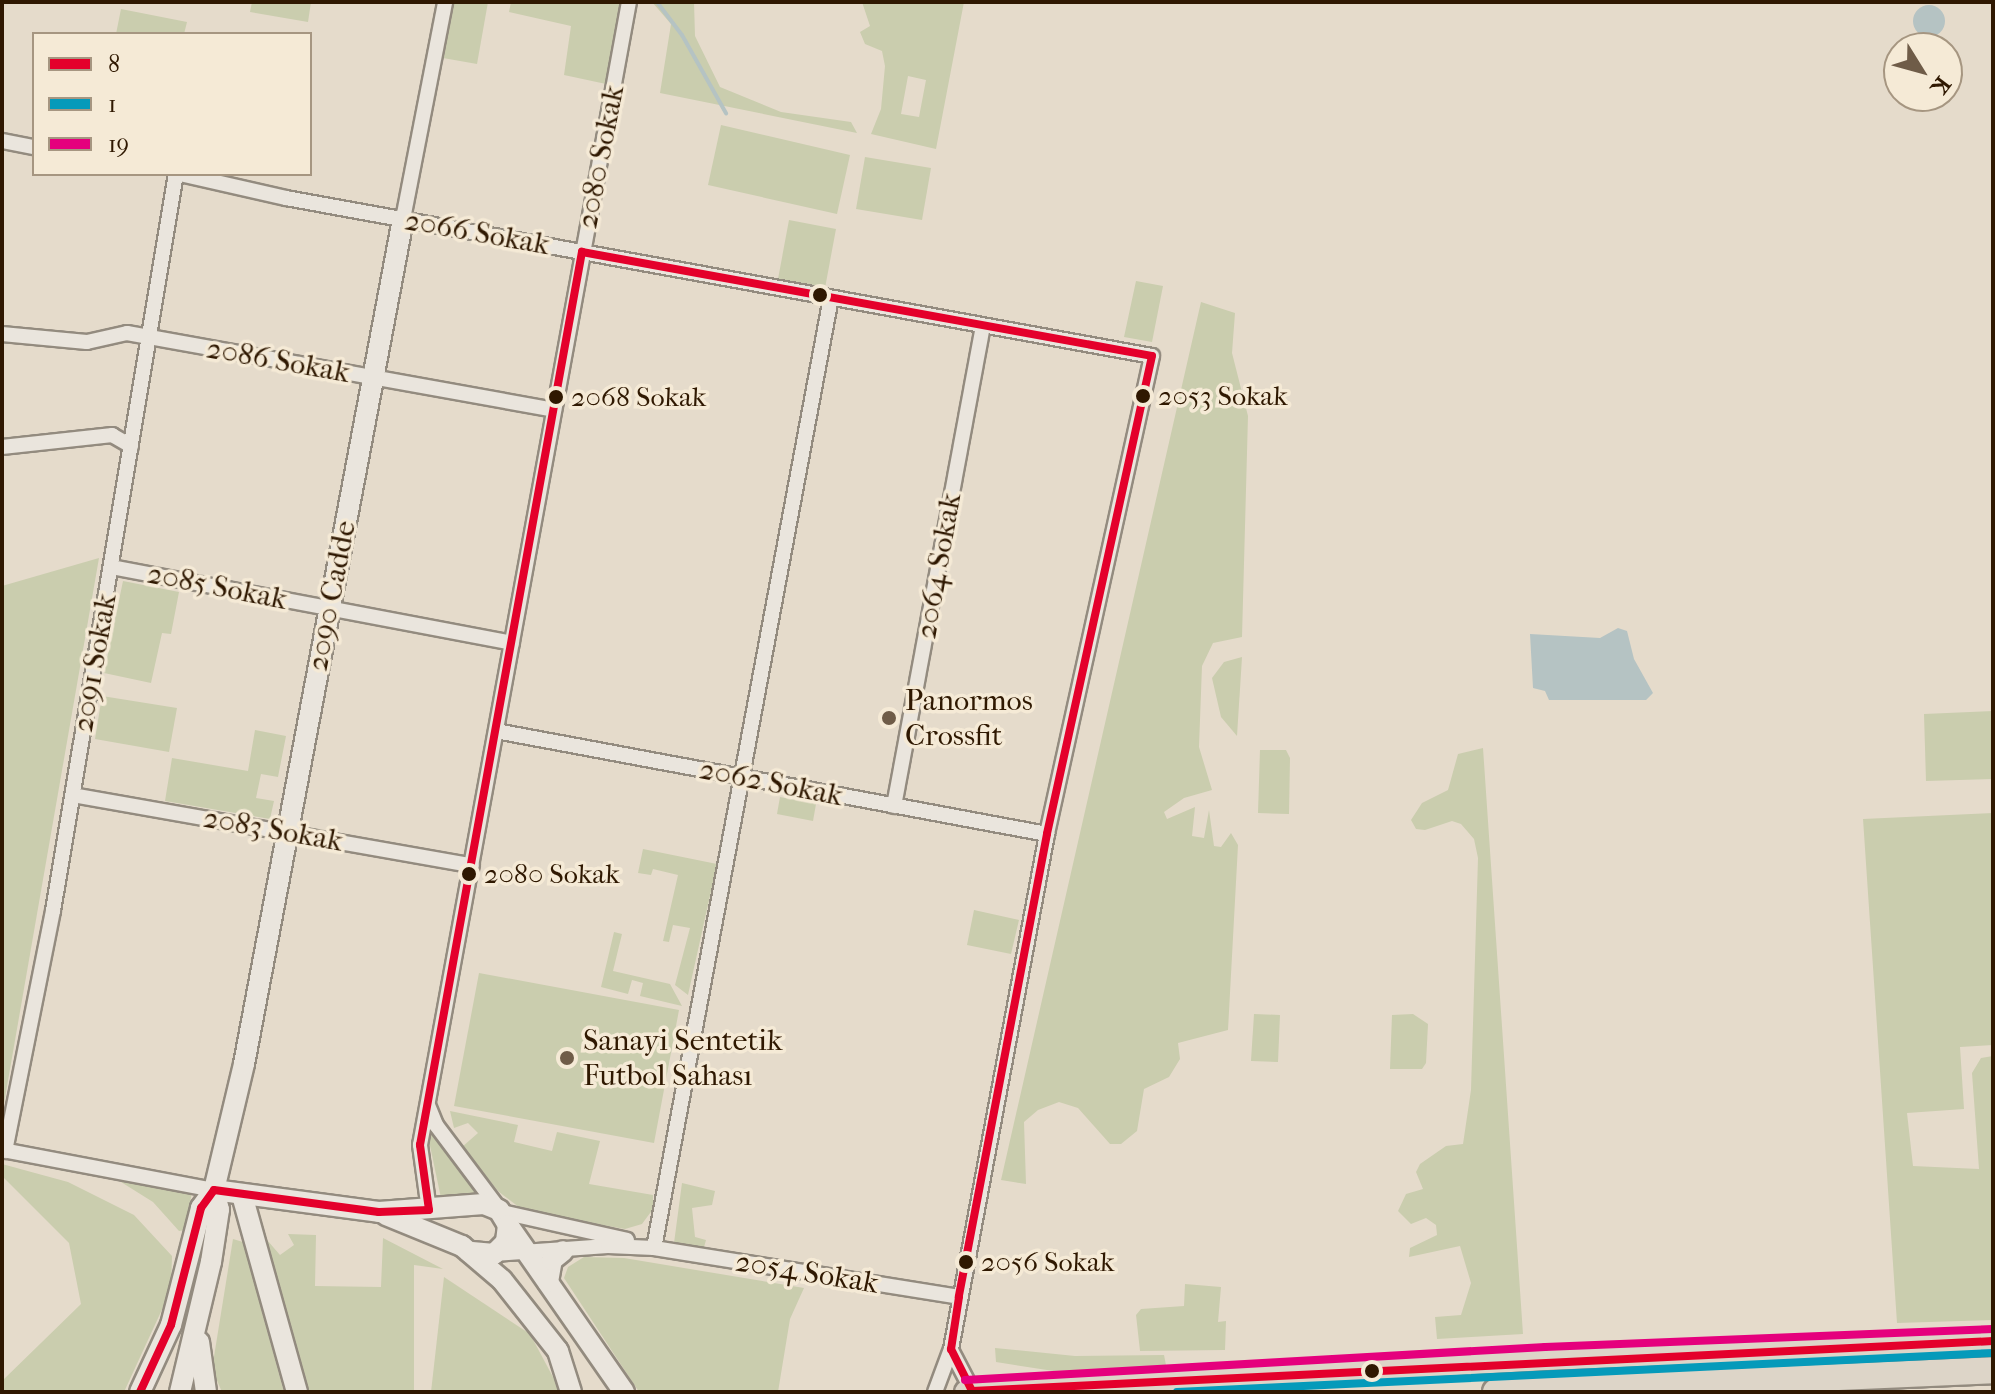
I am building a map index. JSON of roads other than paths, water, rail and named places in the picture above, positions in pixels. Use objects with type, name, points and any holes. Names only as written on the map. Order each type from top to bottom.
[{"type":"highway","points":[[1496,1392],[1993,1370]]},
{"type":"main road","points":[[970,1392],[1993,1341]]},
{"type":"street","name":"2090 Cadde","points":[[140,1392],[171,1325],[201,1208],[214,1190],[287,833],[445,2]]},
{"type":"street","name":"2080 Sokak","points":[[429,1210],[420,1145],[629,7]]},
{"type":"street","points":[[2,141],[32,147]]},
{"type":"street","name":"2091 Sokak","points":[[4,1151],[73,795],[178,176]]},
{"type":"street","name":"2066 Sokak","points":[[188,176],[403,219],[1152,356],[1047,834]]},
{"type":"street","points":[[654,1248],[831,298]]},
{"type":"street","name":"2064 Sokak","points":[[894,806],[983,326]]},
{"type":"street","name":"2086 Sokak","points":[[2,334],[87,342],[119,333],[554,410]]},
{"type":"street","points":[[2,447],[112,435],[131,446]]},
{"type":"street","name":"2085 Sokak","points":[[111,567],[512,643]]},
{"type":"street","name":"2062 Sokak","points":[[496,731],[1047,834]]},
{"type":"street","name":"2083 Sokak","points":[[73,795],[472,865]]},
{"type":"street","points":[[935,1392],[951,1349],[1047,834]]},
{"type":"street","points":[[428,1104],[436,1125],[624,1392]]},
{"type":"street","name":"2054 Sokak","points":[[4,1151],[242,1195],[379,1212],[476,1205],[503,1216],[654,1248],[959,1297]]},
{"type":"street","name":"2090 Cadde","points":[[204,1296],[219,1210],[214,1190]]},
{"type":"street","points":[[242,1195],[297,1392]]},
{"type":"street","points":[[476,1205],[458,1222],[466,1249],[526,1305],[558,1351],[571,1392]]},
{"type":"street","points":[[429,1210],[438,1234]]},
{"type":"street","name":"2054 Sokak","points":[[379,1212],[438,1234],[466,1249],[494,1254],[654,1248]]},
{"type":"street","points":[[494,1254],[506,1242],[503,1216]]},
{"type":"street","points":[[548,1282],[552,1260],[563,1251]]},
{"type":"street","points":[[189,1261],[200,1266],[211,1262]]},
{"type":"street","points":[[180,1392],[204,1296]]},
{"type":"street","points":[[204,1296],[198,1348],[206,1392]]},
{"type":"street","points":[[951,1349],[970,1392]]},
{"type":"waterway","points":[[657,2],[682,35],[726,113]]},
{"type":"place","name":"2053 Sokak","points":[[1143,396]]},
{"type":"place","name":"2068 Sokak","points":[[556,397]]},
{"type":"place","name":"Panormos Crossfit","points":[[889,718]]},
{"type":"place","name":"2080 Sokak","points":[[469,874]]},
{"type":"place","name":"Sanayi Sentetik Futbol Sahası","points":[[567,1058]]},
{"type":"place","name":"2056 Sokak","points":[[966,1262]]}]
